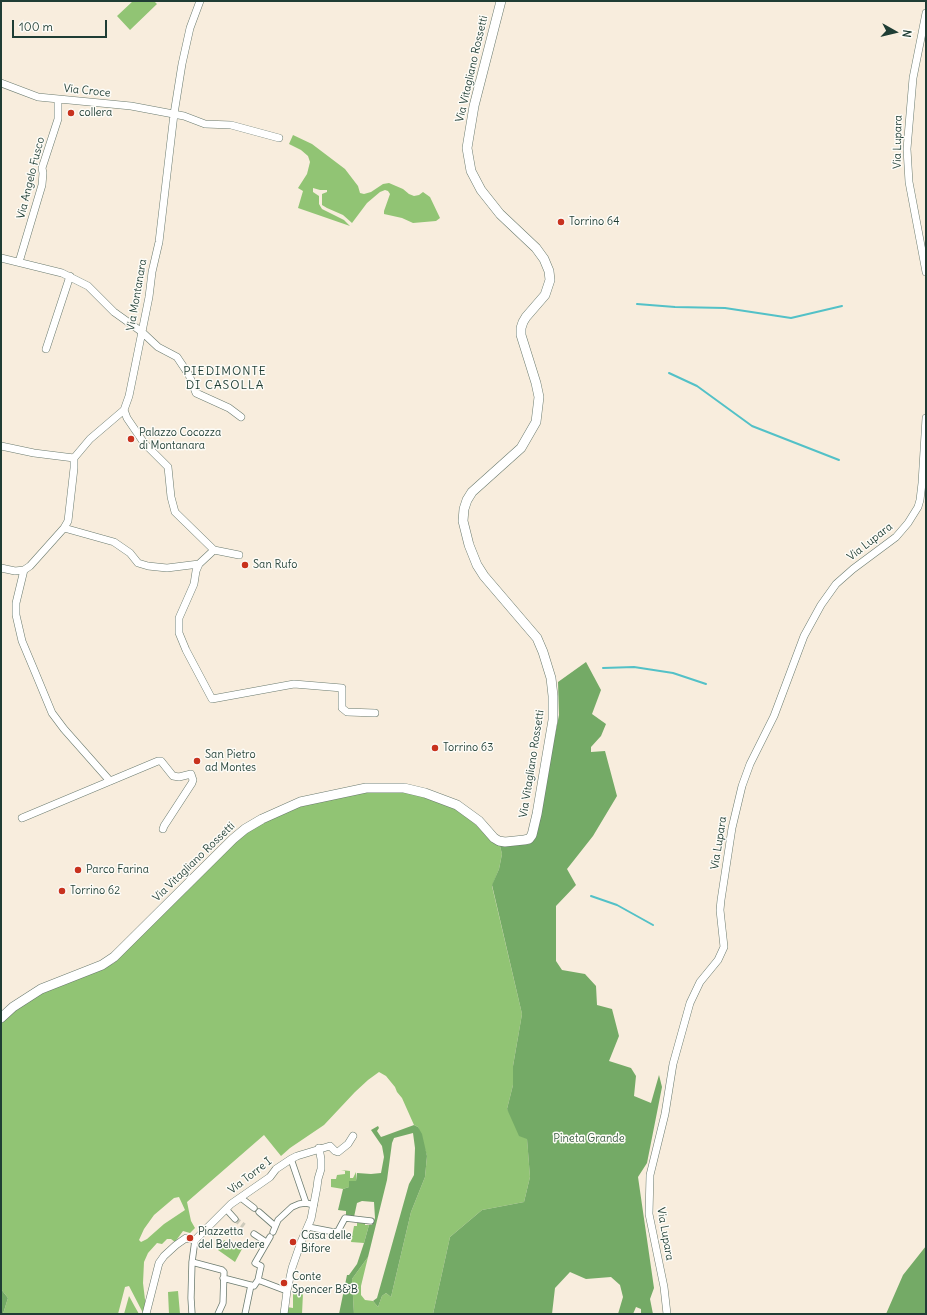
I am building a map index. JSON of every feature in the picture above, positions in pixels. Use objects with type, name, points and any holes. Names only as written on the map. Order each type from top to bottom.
[{"type":"street","name":"Via Montanara","points":[[124,410],[129,396],[159,242],[174,114],[188,36],[200,1]]},
{"type":"street","name":"Via Vitagliano Rossetti","points":[[1,1018],[13,1007],[41,989],[102,965],[114,957],[233,839],[245,829],[262,819],[300,802],[366,788],[404,788],[425,793],[458,805],[499,841],[505,842],[524,840],[529,839],[532,835],[537,814],[552,720],[553,696],[551,678],[544,652],[537,638],[484,576],[480,569],[469,545],[463,521],[464,508],[470,495],[521,448],[536,422],[539,397],[521,335],[521,328],[526,317],[545,295],[550,280],[549,271],[544,259],[536,248],[500,214],[481,190],[471,171],[468,148],[474,106],[501,1]]},
{"type":"street","name":"Via Lupara","points":[[926,13],[914,78],[907,149],[909,182],[926,272]]},
{"type":"street","name":"Via Croce","points":[[1,83],[38,97],[131,106],[184,116],[205,124],[231,125],[278,138]]},
{"type":"street","name":"Via Angelo Fusco","points":[[19,262],[42,185],[42,168],[58,118],[58,99]]},
{"type":"street","points":[[1,258],[62,273],[88,286],[114,312],[142,332],[158,347],[176,357],[189,375],[196,393],[229,408],[241,417]]},
{"type":"street","points":[[46,349],[70,276]]},
{"type":"street","points":[[1,568],[15,571],[24,570],[30,566],[64,528],[68,521],[74,458],[90,440],[124,410],[127,418],[144,443],[168,467],[171,497],[175,512],[214,550],[239,554]]},
{"type":"street","name":"Via Lupara","points":[[667,1314],[664,1288],[649,1214],[650,1175],[665,1114],[674,1064],[690,1003],[700,982],[718,960],[724,947],[720,910],[721,900],[732,828],[742,786],[750,764],[774,716],[799,647],[814,615],[836,584],[853,569],[896,537],[908,524],[918,507],[922,483],[926,418]]},
{"type":"street","points":[[1,446],[34,453],[74,458]]},
{"type":"street","points":[[64,528],[114,542],[130,552],[138,563],[148,566],[167,568],[199,564]]},
{"type":"street","points":[[214,550],[199,564],[196,571],[194,584],[180,618],[179,633],[186,650],[212,699],[294,684],[342,688],[342,708],[347,712],[375,713]]},
{"type":"street","points":[[24,570],[16,603],[16,616],[22,641],[52,713],[110,782]]},
{"type":"street","points":[[22,818],[158,761],[164,763],[176,778],[191,774],[192,777],[192,783],[173,810],[163,829]]},
{"type":"street","points":[[284,1314],[292,1268],[311,1219],[314,1205],[321,1169],[319,1148],[330,1146],[338,1152],[348,1144],[353,1136]]},
{"type":"street","name":"Via Torre I","points":[[195,1240],[231,1204],[270,1177],[276,1169],[291,1159],[319,1148]]},
{"type":"street","points":[[291,1159],[306,1203]]},
{"type":"street","points":[[241,1198],[257,1210],[273,1232]]},
{"type":"street","points":[[223,1278],[254,1286],[258,1280],[261,1266],[255,1263],[273,1232],[278,1220],[292,1207],[306,1203],[314,1205]]},
{"type":"street","points":[[226,1209],[235,1219]]},
{"type":"street","points":[[308,1227],[334,1232],[338,1231],[345,1218],[371,1221]]},
{"type":"street","points":[[254,1234],[266,1242]]},
{"type":"street","points":[[146,1314],[159,1263],[178,1242],[186,1238],[195,1240],[192,1262],[192,1314]]},
{"type":"street","points":[[192,1262],[222,1270],[224,1272],[223,1303],[218,1314]]},
{"type":"street","points":[[258,1280],[287,1290]]},
{"type":"street","points":[[245,1314],[251,1285]]},
{"type":"green space","points":[[133,1],[154,1],[157,4],[130,30],[117,16]]},
{"type":"green space","points":[[293,135],[312,144],[345,169],[358,186],[360,193],[364,194],[371,192],[383,184],[389,183],[414,196],[423,192],[430,197],[440,218],[436,221],[413,223],[402,218],[384,214],[390,194],[385,190],[380,192],[367,203],[352,223],[343,215],[322,205],[322,194],[327,192],[327,190],[313,188],[313,192],[319,196],[319,204],[322,209],[344,220],[350,226],[298,208],[303,191],[298,188],[307,174],[310,162],[308,156],[301,150],[289,144]]},
{"type":"green space","name":"Pineta Grande","points":[[586,662],[601,690],[592,714],[606,724],[601,736],[591,747],[591,752],[605,751],[617,796],[593,836],[567,869],[576,885],[556,906],[556,961],[562,970],[585,974],[596,986],[597,1005],[612,1009],[619,1036],[609,1061],[631,1068],[636,1076],[634,1096],[651,1103],[659,1075],[662,1087],[647,1163],[638,1177],[654,1288],[650,1299],[653,1314],[641,1314],[641,1309],[636,1307],[633,1314],[618,1314],[623,1297],[620,1285],[611,1277],[586,1279],[570,1272],[555,1288],[552,1314],[433,1314],[450,1237],[482,1210],[524,1202],[530,1177],[527,1139],[519,1136],[507,1109],[513,1085],[513,1066],[522,1014],[492,885],[499,869],[502,854],[500,846],[530,844],[534,840],[559,715],[558,682]]},
{"type":"green space","points":[[401,791],[423,796],[451,806],[468,817],[490,839],[500,846],[502,854],[499,869],[492,886],[522,1014],[513,1066],[513,1085],[507,1109],[527,1138],[530,1177],[524,1202],[482,1210],[450,1237],[433,1314],[354,1314],[352,1279],[368,1257],[361,1286],[361,1295],[365,1300],[373,1301],[378,1307],[382,1296],[386,1293],[391,1297],[411,1212],[425,1177],[427,1156],[418,1127],[414,1125],[402,1098],[395,1087],[386,1076],[379,1072],[355,1092],[324,1125],[290,1148],[281,1156],[264,1135],[187,1202],[191,1221],[195,1228],[190,1233],[183,1231],[175,1242],[171,1239],[167,1239],[162,1244],[157,1243],[148,1253],[144,1262],[143,1283],[146,1308],[143,1313],[129,1286],[125,1287],[118,1314],[3,1314],[8,1298],[1,1289],[1,1022],[29,1000],[45,991],[114,963],[226,850],[248,831],[296,807],[368,792]],"holes":[[[179,1197],[185,1210],[164,1224],[147,1239],[141,1242],[139,1240],[144,1229],[154,1215],[174,1198]]]},
{"type":"green space","points":[[414,1125],[418,1127],[422,1134],[427,1156],[425,1177],[411,1212],[391,1297],[386,1293],[382,1296],[378,1307],[373,1301],[377,1298],[409,1184],[414,1175],[415,1148],[413,1133],[394,1138],[387,1180],[368,1257],[352,1279],[354,1314],[339,1314],[347,1275],[349,1275],[357,1264],[369,1225],[372,1225],[375,1218],[374,1202],[362,1201],[357,1203],[354,1217],[346,1216],[346,1211],[338,1210],[343,1189],[349,1187],[349,1181],[356,1181],[357,1173],[381,1173],[384,1157],[382,1146],[371,1130],[378,1126],[379,1128],[377,1131],[381,1137]]},
{"type":"green space","points":[[341,1170],[350,1171],[350,1178],[353,1178],[356,1172],[356,1181],[349,1187],[343,1189],[331,1187],[331,1179],[336,1179],[337,1175],[345,1174],[345,1171]]},
{"type":"green space","points":[[357,1221],[365,1222],[365,1225],[369,1225],[364,1243],[351,1242],[354,1226],[357,1226]]},
{"type":"green space","points":[[224,1240],[242,1249],[235,1262],[218,1250]]},
{"type":"green space","points":[[926,1246],[926,1314],[886,1314],[903,1275]]},
{"type":"green space","points":[[1,1289],[8,1298],[3,1314],[1,1314]]},
{"type":"green space","points":[[178,1291],[180,1314],[169,1314],[168,1292]]},
{"type":"green space","points":[[293,1292],[303,1293],[302,1314],[286,1314],[287,1307],[293,1308]]},
{"type":"green space","points":[[129,1296],[135,1307],[139,1314],[124,1314]]},
{"type":"waterway","points":[[637,304],[675,307],[725,308],[791,318],[842,306]]},
{"type":"waterway","points":[[669,373],[697,386],[752,426],[839,460]]},
{"type":"waterway","points":[[603,668],[634,667],[673,673],[706,684]]},
{"type":"waterway","points":[[591,896],[617,905],[653,925]]},
{"type":"tunnel","points":[[235,1219],[244,1226]]},
{"type":"place","name":"collera","points":[[71,113]]},
{"type":"place","name":"Torrino 64","points":[[561,222]]},
{"type":"place","name":"Palazzo Cocozza di Montanara","points":[[131,439]]},
{"type":"place","name":"San Rufo","points":[[245,565]]},
{"type":"place","name":"Torrino 63","points":[[435,748]]},
{"type":"place","name":"San Pietro ad Montes","points":[[197,761]]},
{"type":"place","name":"Parco Farina","points":[[78,870]]},
{"type":"place","name":"Torrino 62","points":[[62,891]]},
{"type":"place","name":"Piazzetta del Belvedere","points":[[190,1238]]},
{"type":"place","name":"Casa delle Bifore","points":[[293,1242]]},
{"type":"place","name":"Conte Spencer B&B","points":[[284,1283]]},
{"type":"district","name":"PIEDIMONTE DI CASOLLA","points":[[225,379]]}]
